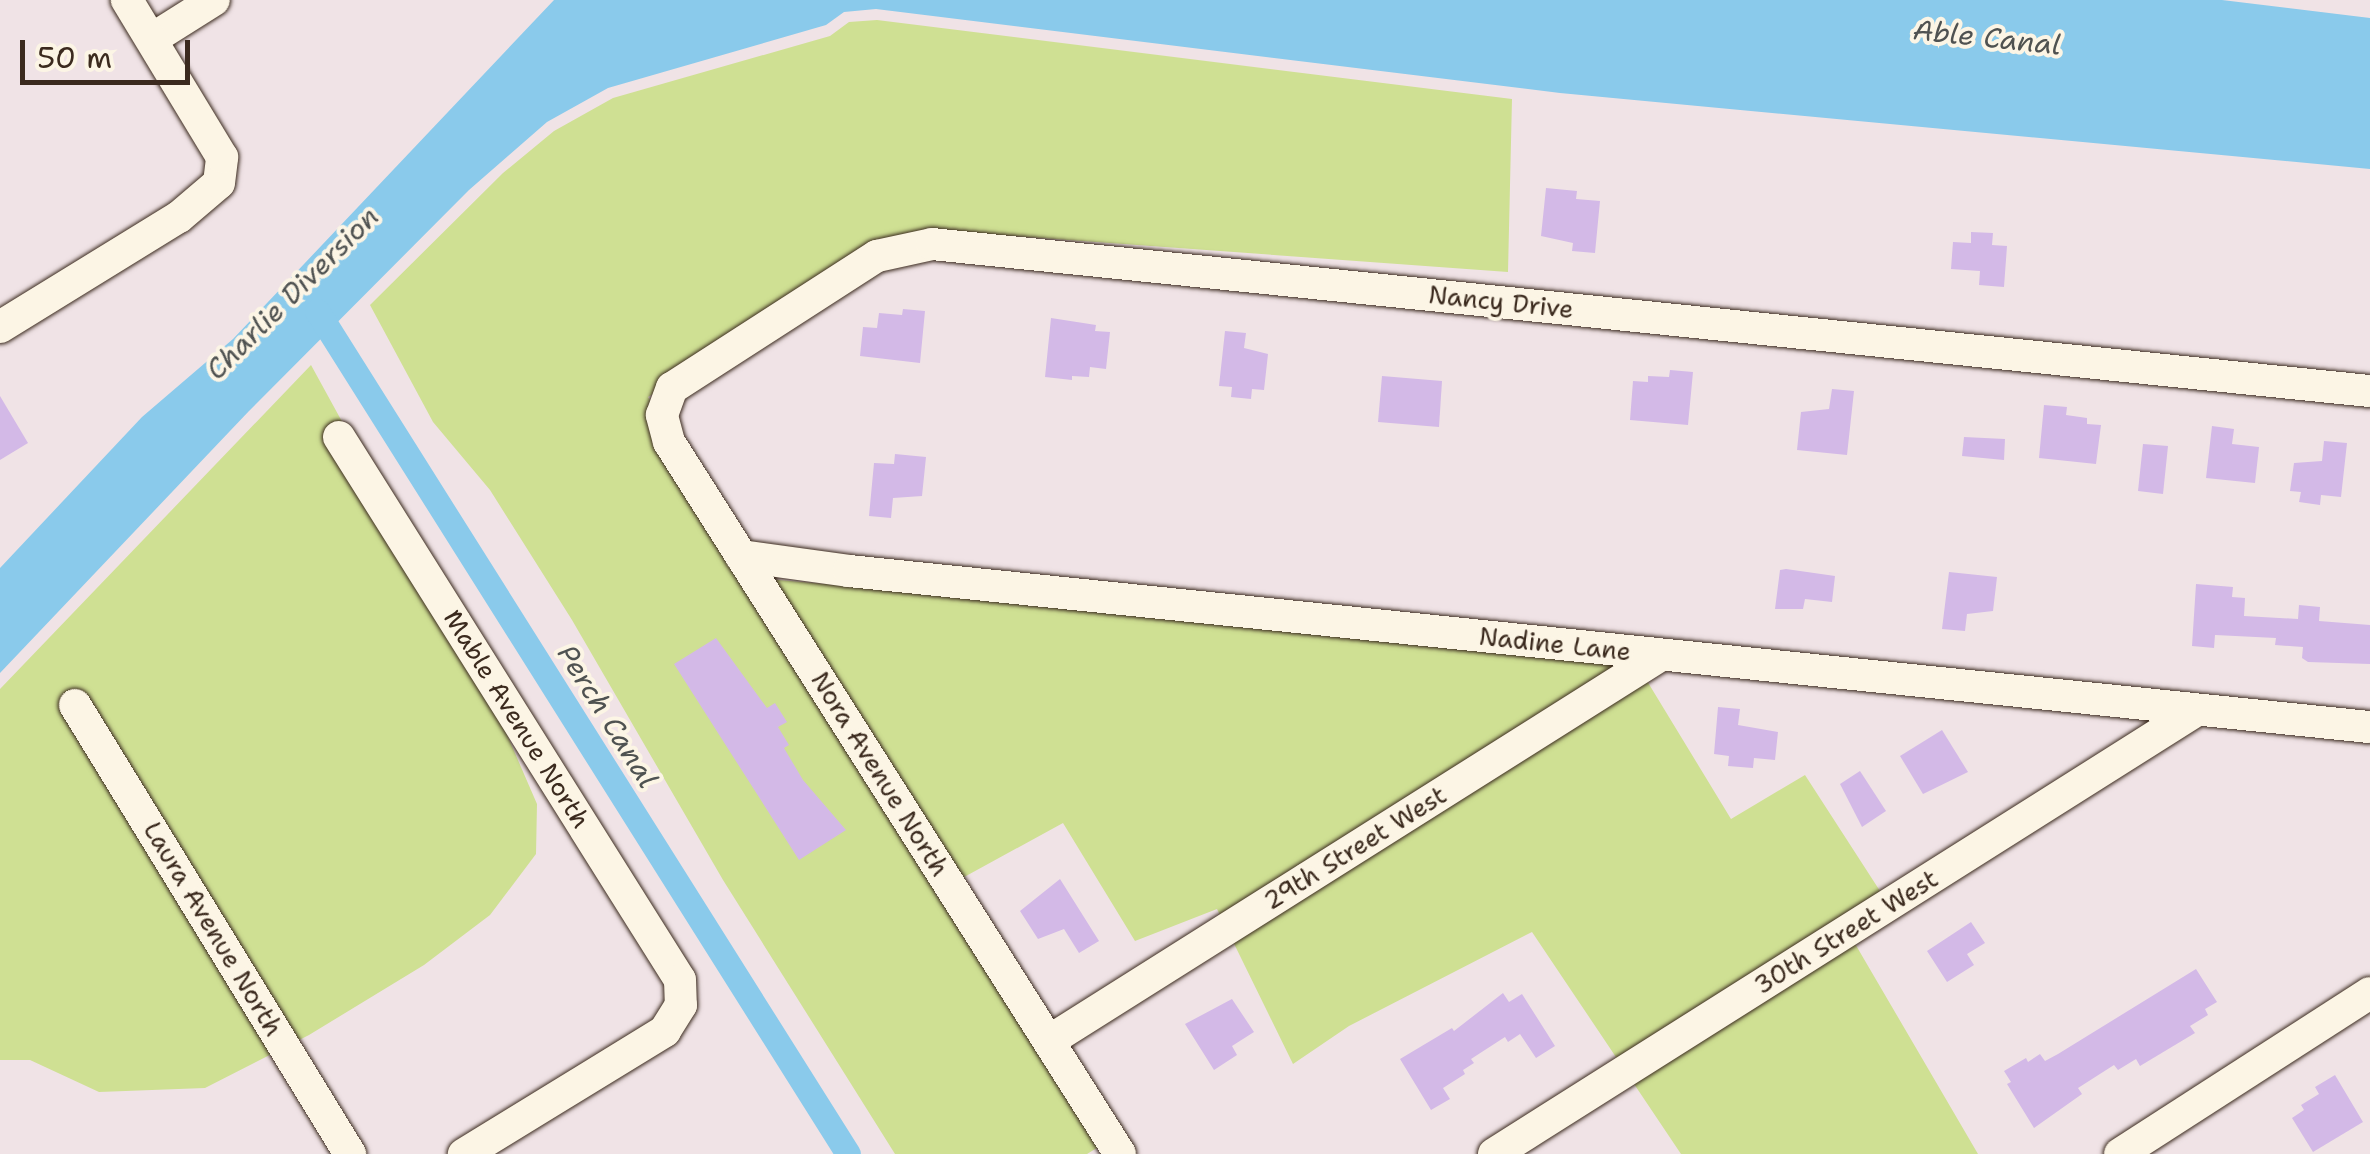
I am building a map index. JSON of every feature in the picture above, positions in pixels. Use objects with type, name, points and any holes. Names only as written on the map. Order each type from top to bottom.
[{"type":"street","points":[[0,327],[179,217],[219,183],[222,157],[127,0]]},
{"type":"street","points":[[152,39],[214,0]]},
{"type":"street","name":"Nancy Drive","points":[[672,388],[876,256],[932,244],[2370,391]]},
{"type":"street","name":"Nora Avenue North","points":[[672,388],[662,415],[669,442],[1120,1154]]},
{"type":"street","name":"Mable Avenue North","points":[[339,437],[680,980],[681,1006],[665,1031],[464,1154]]},
{"type":"street","name":"Nadine Lane","points":[[741,556],[849,572],[2370,727]]},
{"type":"street","name":"29th Street West","points":[[1050,1041],[1661,655]]},
{"type":"street","name":"Laura Avenue North","points":[[74,705],[350,1154]]},
{"type":"street","name":"30th Street West","points":[[1494,1154],[2198,710]]},
{"type":"street","points":[[2120,1154],[2370,993]]},
{"type":"green space","points":[[877,20],[1512,99],[1508,272],[930,230],[648,397],[767,579],[1630,653],[1731,819],[1805,775],[1880,891],[1847,930],[1978,1154],[1681,1154],[1532,932],[1349,1026],[1293,1064],[1217,909],[1135,941],[1063,823],[935,893],[1115,1137],[1087,1154],[895,1154],[723,880],[572,620],[490,490],[433,422],[370,305],[503,173],[554,131],[613,98],[830,36],[849,22]]},
{"type":"green space","points":[[311,365],[482,677],[537,804],[536,854],[490,915],[424,965],[309,1035],[205,1088],[99,1092],[30,1060],[0,1060],[0,689]]},
{"type":"water","points":[[554,0],[2222,0],[2370,18],[2370,169],[1560,93],[876,9],[844,12],[826,25],[608,88],[547,122],[469,190],[249,411],[0,673],[0,568],[142,417],[233,339]]},
{"type":"building","points":[[1546,188],[1577,191],[1576,199],[1600,201],[1595,253],[1572,251],[1573,243],[1541,236]]},
{"type":"building","points":[[1971,232],[1993,233],[1992,245],[2007,246],[2004,287],[1979,285],[1980,271],[1951,269],[1953,242],[1971,243]]},
{"type":"building","points":[[903,309],[925,311],[920,363],[860,356],[863,327],[877,328],[879,313],[902,315]]},
{"type":"building","points":[[1051,318],[1096,325],[1095,331],[1110,332],[1106,369],[1090,367],[1089,377],[1072,376],[1072,380],[1045,377]]},
{"type":"building","points":[[1225,331],[1246,333],[1244,348],[1268,354],[1264,390],[1252,389],[1251,399],[1231,397],[1232,387],[1219,386]]},
{"type":"building","points":[[1670,370],[1693,372],[1688,425],[1630,420],[1633,381],[1648,382],[1648,376],[1669,377]]},
{"type":"building","points":[[1382,376],[1442,381],[1439,427],[1378,422]]},
{"type":"building","points":[[1832,389],[1854,391],[1847,455],[1797,450],[1801,412],[1829,409]]},
{"type":"building","points":[[0,396],[28,443],[0,460]]},
{"type":"building","points":[[2044,405],[2067,407],[2066,415],[2101,425],[2096,464],[2039,458]]},
{"type":"building","points":[[2212,426],[2234,429],[2232,444],[2259,447],[2255,483],[2206,478]]},
{"type":"building","points":[[1964,437],[2005,439],[2004,460],[1962,456]]},
{"type":"building","points":[[2324,441],[2347,443],[2341,497],[2321,495],[2320,505],[2299,502],[2301,492],[2290,491],[2294,463],[2322,461]]},
{"type":"building","points":[[2143,444],[2168,446],[2163,494],[2138,491]]},
{"type":"building","points":[[895,454],[926,457],[922,496],[893,498],[891,518],[869,516],[874,463],[894,464]]},
{"type":"building","points":[[1780,570],[1835,576],[1832,602],[1805,599],[1803,609],[1775,609]]},
{"type":"building","points":[[1949,572],[1997,577],[1993,611],[1967,614],[1965,631],[1942,629]]},
{"type":"building","points":[[2196,584],[2233,587],[2232,597],[2245,598],[2244,616],[2298,619],[2299,605],[2320,607],[2319,621],[2370,625],[2370,664],[2308,662],[2302,658],[2303,647],[2275,645],[2276,638],[2215,635],[2214,648],[2192,646]]},
{"type":"building","points":[[716,638],[767,708],[775,703],[787,722],[778,727],[789,745],[784,748],[803,780],[846,830],[799,860],[674,664]]},
{"type":"building","points":[[1718,707],[1740,709],[1738,725],[1778,732],[1775,760],[1754,758],[1753,768],[1728,766],[1729,756],[1714,754]]},
{"type":"building","points":[[1942,730],[1968,772],[1923,794],[1900,756]]},
{"type":"building","points":[[1860,771],[1886,811],[1862,827],[1840,784]]},
{"type":"building","points":[[1060,879],[1099,941],[1079,953],[1064,929],[1038,939],[1020,911]]},
{"type":"building","points":[[1971,922],[1985,943],[1967,954],[1974,965],[1947,982],[1927,951]]},
{"type":"building","points":[[2196,969],[2217,1002],[2205,1009],[2208,1015],[2190,1026],[2195,1033],[2140,1066],[2136,1059],[2118,1070],[2114,1065],[2078,1088],[2082,1094],[2034,1128],[2007,1084],[2011,1082],[2004,1071],[2040,1054],[2045,1061]]},
{"type":"building","points":[[1503,993],[1509,1002],[1522,994],[1555,1046],[1536,1058],[1520,1034],[1508,1042],[1505,1037],[1471,1059],[1474,1063],[1463,1070],[1465,1074],[1443,1088],[1450,1099],[1431,1110],[1400,1059],[1452,1028],[1454,1031]]},
{"type":"building","points":[[1232,999],[1254,1032],[1232,1046],[1237,1055],[1214,1070],[1185,1024]]},
{"type":"building","points":[[2335,1075],[2363,1122],[2313,1152],[2292,1118],[2304,1110],[2301,1105],[2319,1094],[2315,1087]]},
{"type":"waterway","name":"Perch Canal","points":[[317,311],[848,1154]]},
{"type":"water label","name":"Able Canal","points":[[1987,37]]},
{"type":"water label","name":"Charlie Diversion","points":[[292,293]]}]
